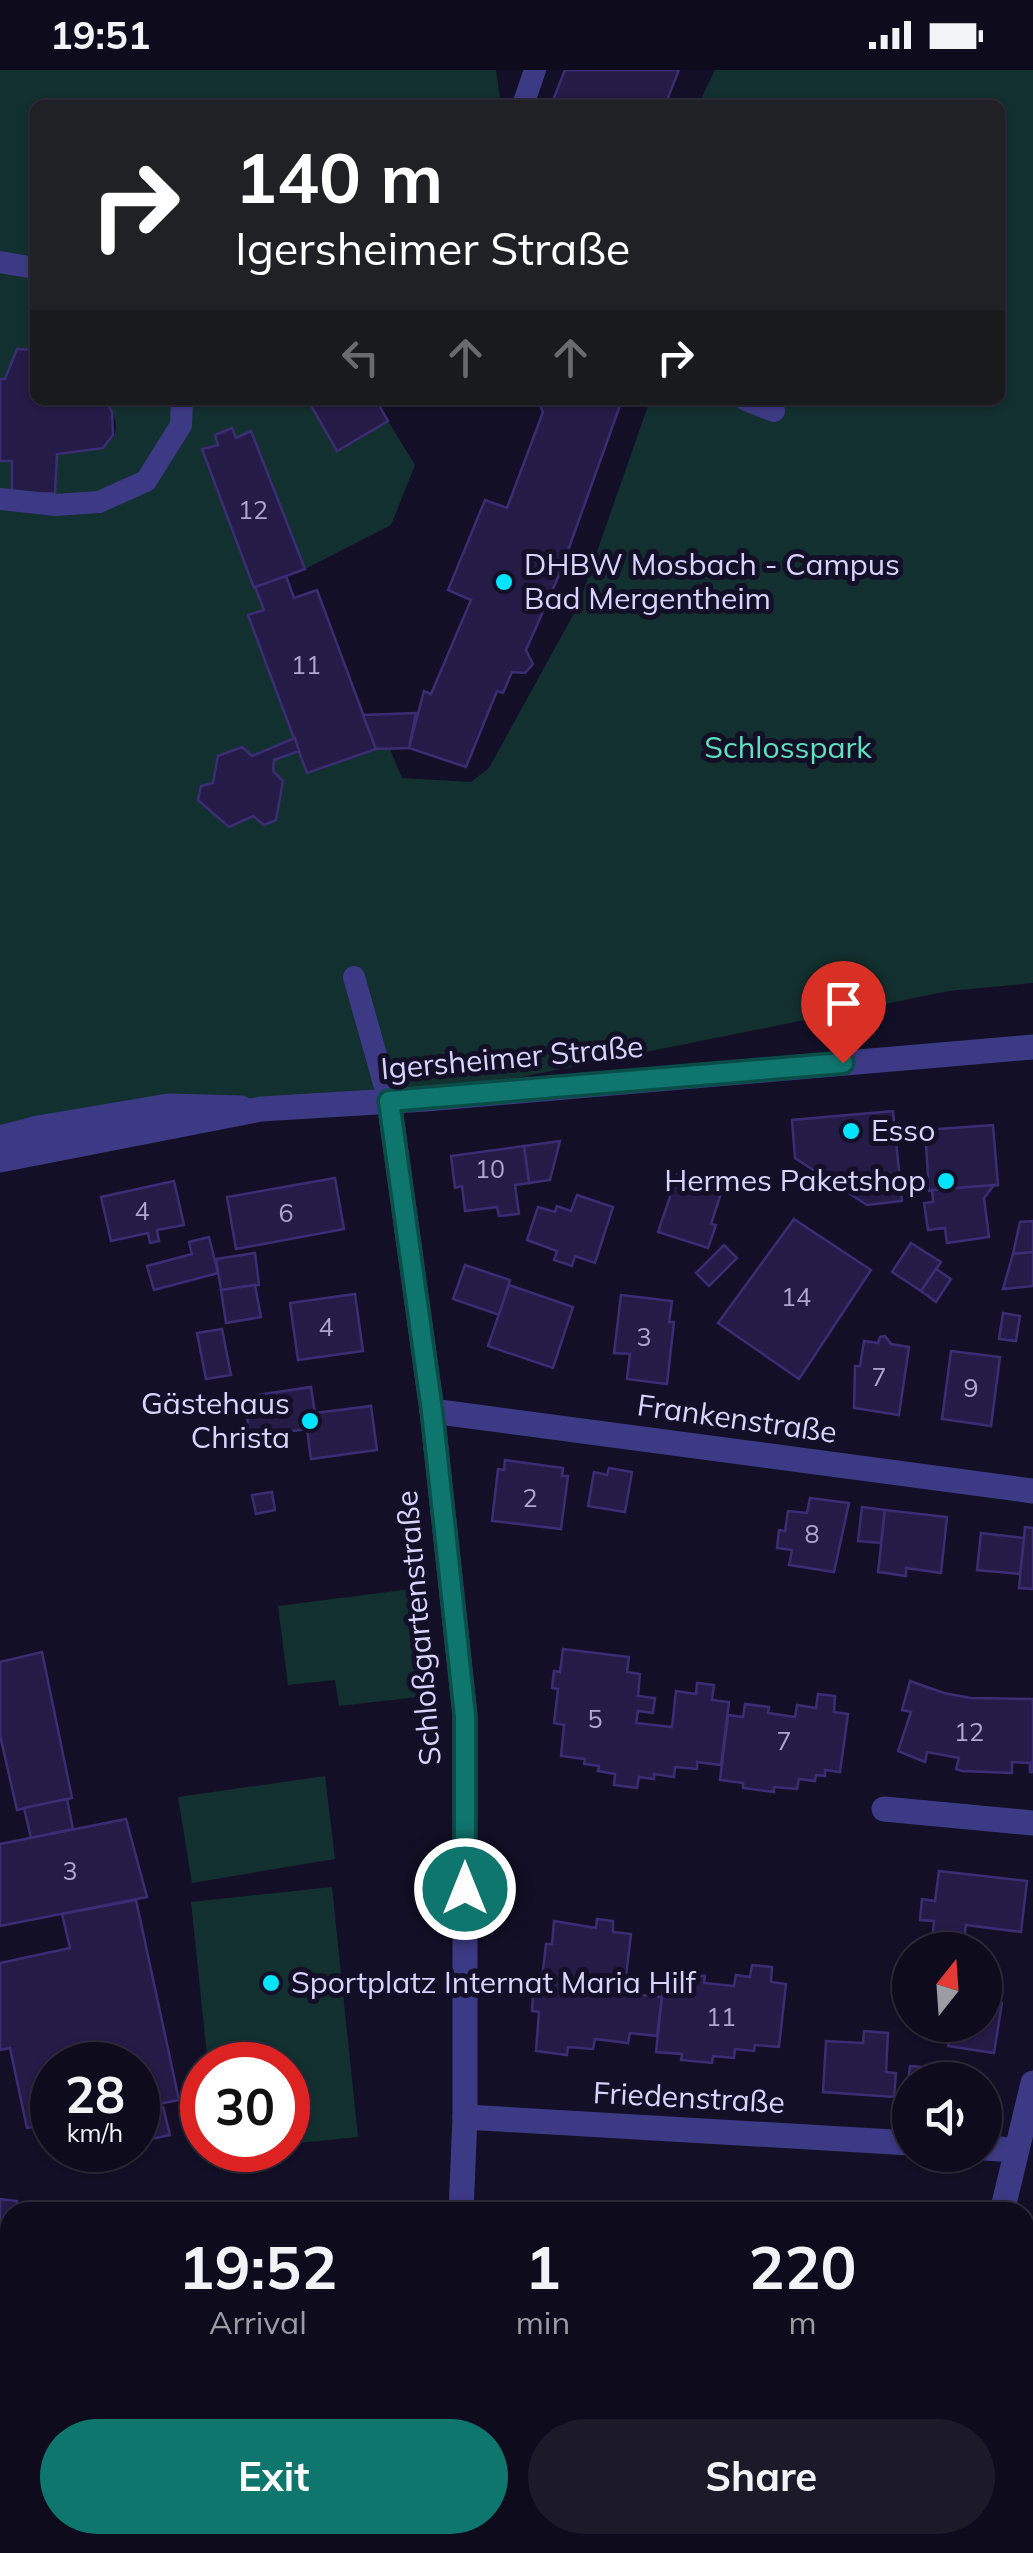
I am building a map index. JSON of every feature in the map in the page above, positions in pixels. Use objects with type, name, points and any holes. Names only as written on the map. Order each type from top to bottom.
[{"type":"street","name":"Igersheimer Straße","points":[[0,1160],[262,1109],[1033,1046]]},
{"type":"street","name":"Schloßgartenstraße","points":[[389,1101],[432,1411],[465,1716],[462,2202]]},
{"type":"street","points":[[0,1138],[168,1106],[262,1109]]},
{"type":"street","name":"Frankenstraße","points":[[432,1411],[1033,1492]]},
{"type":"street","points":[[884,1808],[1033,1823]]},
{"type":"street","points":[[1004,2202],[1033,2083]]},
{"type":"street","name":"Friedenstraße","points":[[465,2117],[892,2143]]},
{"type":"street","points":[[1002,2149],[1016,2150]]},
{"type":"lane","points":[[525,100],[534,70]]},
{"type":"lane","points":[[0,262],[30,267]]},
{"type":"lane","points":[[0,499],[56,504],[99,502],[146,481],[181,425],[182,405]]},
{"type":"lane","points":[[759,405],[774,411]]},
{"type":"lane","points":[[354,977],[389,1101]]},
{"type":"green space","points":[[0,70],[496,70],[499,100],[30,100],[30,350],[17,350],[5,379],[0,379]]},
{"type":"green space","name":"Schlosspark","points":[[715,70],[1033,70],[1033,983],[949,991],[403,1101],[0,1138],[0,461],[12,461],[12,494],[55,493],[57,454],[96,448],[113,437],[114,415],[108,405],[311,405],[337,450],[388,421],[415,465],[391,525],[305,569],[251,431],[236,438],[232,429],[216,435],[218,445],[202,450],[264,610],[248,616],[295,738],[281,757],[299,751],[308,773],[389,747],[402,778],[471,782],[489,768],[578,606],[648,405],[1005,405],[1005,100],[700,100]]},
{"type":"green space","points":[[411,1589],[427,1696],[339,1706],[335,1680],[288,1685],[278,1606]]},
{"type":"green space","points":[[325,1776],[335,1859],[192,1883],[178,1797]]},
{"type":"green space","name":"Sportplatz Internat Maria Hilf","points":[[332,1887],[358,2137],[310,2142],[310,2042],[206,2042],[191,1902]]},
{"type":"building","points":[[565,70],[679,70],[667,100],[553,100]]},
{"type":"building","points":[[17,349],[30,350],[30,405],[108,405],[112,412],[113,435],[103,448],[57,454],[55,493],[12,494],[12,461],[0,461],[0,379],[5,379]]},
{"type":"building","points":[[311,405],[379,405],[388,421],[337,451]]},
{"type":"building","name":"DHBW Mosbach - Campus Bad Mergentheim","points":[[540,405],[620,405],[560,573],[526,650],[533,664],[525,673],[512,672],[503,693],[497,691],[466,767],[409,748],[424,691],[431,694],[471,600],[448,590],[485,500],[507,508],[543,412]]},
{"type":"building","points":[[232,428],[236,438],[251,431],[305,569],[254,588],[202,449],[218,445],[215,435]]},
{"type":"building","points":[[286,576],[294,598],[317,590],[376,749],[307,773],[248,615],[264,610],[255,587]]},
{"type":"building","points":[[416,713],[409,748],[376,749],[363,715]]},
{"type":"building","points":[[295,738],[299,751],[274,760],[273,771],[283,781],[276,820],[264,825],[253,816],[229,827],[198,800],[201,786],[213,783],[218,756],[242,747],[252,756]]},
{"type":"building","points":[[893,1111],[902,1201],[867,1205],[795,1158],[792,1120]]},
{"type":"building","points":[[993,1125],[998,1185],[929,1191],[925,1130]]},
{"type":"building","points":[[560,1141],[550,1180],[529,1183],[524,1146]]},
{"type":"building","points":[[524,1146],[529,1183],[515,1185],[519,1214],[499,1216],[497,1207],[465,1211],[462,1186],[455,1188],[451,1156]]},
{"type":"building","points":[[679,1170],[724,1184],[708,1248],[658,1232]]},
{"type":"building","points":[[335,1178],[344,1229],[236,1249],[227,1197]]},
{"type":"building","points":[[174,1181],[184,1225],[157,1230],[159,1241],[150,1243],[148,1233],[111,1241],[101,1197]]},
{"type":"building","points":[[994,1185],[984,1198],[989,1237],[947,1243],[945,1228],[928,1230],[924,1203],[933,1202],[932,1190]]},
{"type":"building","points":[[577,1195],[613,1207],[595,1263],[575,1256],[572,1266],[554,1260],[557,1251],[527,1240],[538,1207],[555,1212],[557,1206],[571,1211]]},
{"type":"building","points":[[794,1219],[871,1270],[799,1379],[718,1323]]},
{"type":"building","points":[[1033,1221],[1033,1252],[1013,1254],[1020,1222]]},
{"type":"building","points":[[209,1237],[218,1273],[154,1290],[147,1266],[192,1254],[189,1242]]},
{"type":"building","points":[[911,1243],[941,1262],[921,1291],[892,1272]]},
{"type":"building","points":[[724,1245],[737,1258],[709,1286],[696,1273]]},
{"type":"building","points":[[1033,1252],[1033,1286],[1003,1289],[1013,1254]]},
{"type":"building","points":[[255,1253],[259,1285],[221,1290],[216,1259]]},
{"type":"building","points":[[465,1265],[510,1280],[499,1315],[453,1299]]},
{"type":"building","points":[[936,1269],[951,1279],[936,1302],[921,1291]]},
{"type":"building","points":[[255,1285],[261,1317],[226,1323],[221,1290]]},
{"type":"building","points":[[509,1285],[573,1307],[553,1368],[488,1346]]},
{"type":"building","points":[[355,1294],[363,1351],[298,1360],[290,1303]]},
{"type":"building","points":[[621,1295],[672,1301],[669,1322],[674,1322],[667,1384],[627,1379],[630,1354],[614,1353]]},
{"type":"building","points":[[1003,1313],[1020,1316],[1016,1341],[999,1339]]},
{"type":"building","points":[[222,1329],[231,1375],[206,1379],[197,1333]]},
{"type":"building","points":[[885,1336],[891,1344],[909,1347],[899,1415],[854,1408],[855,1366],[860,1366],[864,1341],[878,1343]]},
{"type":"building","points":[[951,1351],[1000,1357],[991,1426],[942,1419]]},
{"type":"building","name":"Gästehaus Christa","points":[[311,1387],[315,1413],[371,1406],[377,1450],[311,1459],[307,1429],[250,1437],[244,1397]]},
{"type":"building","points":[[505,1460],[563,1468],[562,1476],[568,1476],[561,1529],[492,1521],[498,1469],[504,1470]]},
{"type":"building","points":[[609,1468],[632,1472],[625,1512],[588,1506],[594,1472],[607,1475]]},
{"type":"building","points":[[272,1492],[275,1510],[256,1514],[252,1495]]},
{"type":"building","points":[[810,1498],[849,1503],[834,1572],[789,1565],[792,1550],[777,1548],[779,1530],[785,1531],[788,1511],[807,1513]]},
{"type":"building","points":[[862,1507],[885,1510],[881,1543],[858,1541]]},
{"type":"building","points":[[885,1510],[947,1517],[941,1573],[906,1568],[906,1576],[878,1572]]},
{"type":"building","points":[[1025,1527],[1033,1528],[1033,1589],[1019,1588]]},
{"type":"building","points":[[981,1533],[1024,1538],[1020,1574],[977,1570]]},
{"type":"building","points":[[563,1649],[629,1657],[627,1672],[640,1674],[638,1696],[655,1698],[653,1713],[638,1711],[636,1723],[672,1727],[676,1691],[696,1694],[697,1683],[714,1685],[712,1700],[729,1702],[721,1765],[697,1762],[697,1769],[675,1767],[674,1777],[639,1777],[637,1788],[614,1785],[615,1774],[584,1764],[585,1759],[561,1756],[564,1725],[554,1723],[558,1689],[552,1688],[554,1671],[560,1672]]},
{"type":"building","points":[[42,1652],[72,1798],[17,1810],[0,1735],[0,1662]]},
{"type":"building","points":[[910,1681],[971,1698],[1033,1699],[1033,1772],[1030,1763],[1012,1762],[1012,1773],[962,1771],[956,1769],[959,1758],[927,1752],[925,1762],[898,1751],[911,1712],[902,1710]]},
{"type":"building","points":[[818,1694],[835,1696],[834,1712],[848,1714],[840,1772],[825,1770],[825,1776],[816,1775],[815,1781],[799,1779],[797,1789],[774,1787],[774,1792],[720,1780],[728,1715],[743,1717],[745,1704],[769,1707],[768,1713],[795,1717],[797,1705],[816,1708]]},
{"type":"building","points":[[67,1799],[73,1829],[31,1838],[24,1808]]},
{"type":"building","points":[[126,1819],[147,1897],[0,1926],[0,1844]]},
{"type":"building","points":[[939,1871],[1027,1881],[1021,1932],[966,1925],[965,1932],[933,1932],[934,1921],[920,1920],[922,1899],[935,1901]]},
{"type":"building","points":[[136,1900],[179,2100],[160,2104],[160,2042],[30,2042],[27,2128],[10,2048],[0,2050],[0,1963],[70,1948],[62,1914]]},
{"type":"building","points":[[597,1919],[613,1921],[613,1932],[631,1934],[624,1993],[662,1997],[657,2036],[630,2033],[628,2043],[595,2039],[593,2049],[568,2047],[567,2055],[536,2051],[539,2012],[532,2011],[533,1996],[540,1996],[546,1944],[552,1944],[554,1921],[596,1928]]},
{"type":"building","points":[[752,1965],[772,1967],[771,1982],[786,1984],[779,2047],[755,2045],[754,2051],[735,2049],[734,2058],[713,2056],[712,2063],[681,2060],[682,2054],[656,2052],[663,1987],[681,1988],[683,1974],[705,1976],[704,1983],[734,1986],[736,1975],[750,1977]]},
{"type":"building","points":[[864,2031],[888,2033],[886,2072],[892,2073],[892,2097],[823,2092],[826,2041],[863,2043]]},
{"type":"building","points":[[949,2042],[996,2042],[994,2053],[948,2046]]},
{"type":"building","points":[[163,2107],[170,2135],[160,2137]]},
{"type":"place","name":"DHBW Mosbach - Campus Bad Mergentheim","points":[[504,582]]},
{"type":"place","name":"Esso","points":[[851,1131]]},
{"type":"place","name":"Hermes Paketshop","points":[[946,1181]]},
{"type":"place","name":"Gästehaus Christa","points":[[310,1421]]},
{"type":"place","name":"Sportplatz Internat Maria Hilf","points":[[271,1983]]},
{"type":"route","points":[[465,1889],[465,1716],[432,1411],[389,1101],[843,1063]]}]
